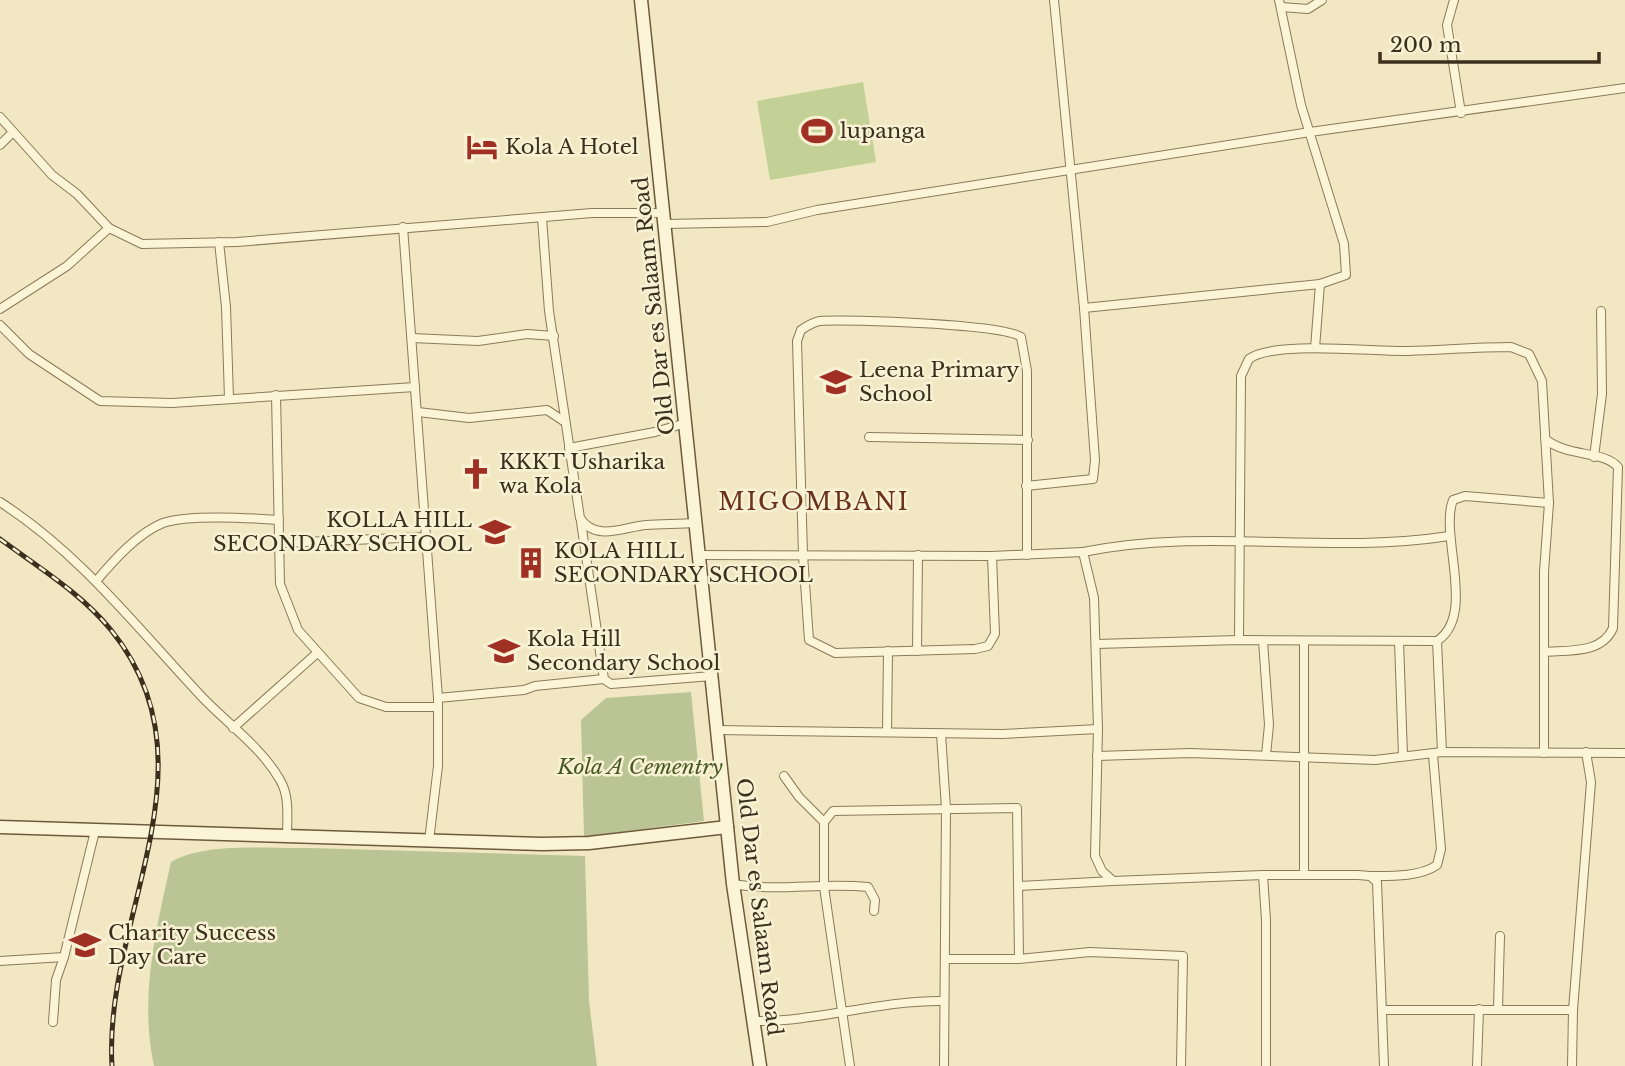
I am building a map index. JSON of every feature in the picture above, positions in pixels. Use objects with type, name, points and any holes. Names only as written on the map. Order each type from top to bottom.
[{"type":"main road","name":"Old Dar es Salaam Road","points":[[641,0],[733,884],[760,1066]]},
{"type":"main road","points":[[0,827],[429,841],[589,843],[727,827]]},
{"type":"street","points":[[1026,486],[1093,479],[1096,448],[1089,403],[1084,308],[1054,0]]},
{"type":"street","points":[[1084,308],[1320,284],[1346,275],[1344,244],[1295,80],[1280,4],[1308,9],[1322,0]]},
{"type":"street","points":[[1454,0],[1447,25],[1461,113]]},
{"type":"street","points":[[0,117],[12,133],[108,228],[142,244],[219,242],[614,212],[664,218],[767,222],[817,210],[1310,132],[1625,88]]},
{"type":"street","points":[[0,145],[12,133]]},
{"type":"street","points":[[542,218],[565,422],[604,679]]},
{"type":"street","points":[[403,227],[438,702],[438,766],[429,841]]},
{"type":"street","points":[[0,309],[67,266],[108,228]]},
{"type":"street","points":[[219,242],[226,307],[229,398]]},
{"type":"street","points":[[1315,348],[1320,284]]},
{"type":"street","points":[[1594,457],[1602,394],[1601,311]]},
{"type":"street","points":[[992,556],[995,628],[988,646],[835,653],[809,640],[803,555],[797,341],[799,332],[808,325],[821,321],[999,328],[1015,333],[1024,342],[1026,356],[1027,555]]},
{"type":"street","points":[[0,325],[29,354],[100,401],[172,403],[415,387]]},
{"type":"street","points":[[412,338],[478,341],[527,334],[554,335]]},
{"type":"street","points":[[1240,640],[1241,376],[1245,364],[1254,355],[1261,353],[1315,348],[1406,351],[1511,347],[1522,350],[1529,354],[1540,373],[1547,457],[1549,503],[1544,572],[1544,753]]},
{"type":"street","points":[[276,395],[280,584],[284,600],[298,630],[316,654],[359,698],[374,705],[438,702],[524,690],[535,686],[604,679],[611,684],[712,676]]},
{"type":"street","points":[[418,412],[469,418],[547,410],[565,422]]},
{"type":"street","points":[[569,448],[655,432],[686,423]]},
{"type":"street","points":[[869,438],[1028,440]]},
{"type":"street","points":[[1544,652],[1593,648],[1609,638],[1613,628],[1621,469],[1611,459],[1554,447],[1545,439]]},
{"type":"street","points":[[1547,457],[1554,447]]},
{"type":"street","points":[[1096,644],[1240,640],[1437,641],[1447,632],[1455,598],[1454,550],[1449,536],[1451,507],[1456,497],[1549,503]]},
{"type":"street","points":[[0,502],[25,518],[97,580],[272,767],[282,783],[286,797],[287,837]]},
{"type":"street","points":[[580,518],[591,529],[611,532],[644,525],[695,523]]},
{"type":"street","points":[[97,580],[112,561],[165,523],[228,519],[279,523],[298,543]]},
{"type":"street","points":[[699,555],[992,556],[1083,552],[1137,544],[1240,540],[1387,542],[1449,536]]},
{"type":"street","points":[[280,543],[425,537]]},
{"type":"street","points":[[1083,552],[1094,598],[1096,644],[1098,729],[1095,856],[1102,871],[1113,881]]},
{"type":"street","points":[[917,651],[918,555]]},
{"type":"street","points":[[1263,641],[1269,725],[1266,755]]},
{"type":"street","points":[[1399,641],[1402,756]]},
{"type":"street","points":[[1019,886],[1263,875],[1392,876],[1430,870],[1437,865],[1441,849],[1437,754],[1437,641]]},
{"type":"street","points":[[1304,642],[1304,874]]},
{"type":"street","points":[[887,732],[888,651]]},
{"type":"street","points":[[233,728],[316,654]]},
{"type":"street","points":[[718,730],[941,734],[1098,729]]},
{"type":"street","points":[[941,734],[946,808],[947,959],[944,1066]]},
{"type":"street","points":[[1572,1066],[1573,1010],[1591,782],[1586,752]]},
{"type":"street","points":[[1097,756],[1190,753],[1375,760],[1437,754],[1625,753]]},
{"type":"street","points":[[784,776],[799,797],[824,822]]},
{"type":"street","points":[[850,1066],[824,887],[824,822],[833,811],[1017,808],[1019,959]]},
{"type":"street","points":[[52,1022],[56,980],[95,831]]},
{"type":"street","points":[[1263,875],[1266,920],[1266,1066]]},
{"type":"street","points":[[1370,876],[1377,882],[1379,890],[1384,1066]]},
{"type":"street","points":[[733,884],[763,889],[869,887],[875,900],[874,911]]},
{"type":"street","points":[[1498,1008],[1500,936]]},
{"type":"street","points":[[947,959],[1019,959],[1090,952],[1183,956],[1181,1066]]},
{"type":"street","points":[[0,961],[64,957]]},
{"type":"street","points":[[44,960],[56,980]]},
{"type":"street","points":[[754,1021],[793,1021],[909,1000],[944,1001]]},
{"type":"street","points":[[1477,1066],[1479,1009]]},
{"type":"street","points":[[1383,1010],[1573,1010]]},
{"type":"green space","name":"lupanga","points":[[863,82],[876,162],[770,180],[757,101]]},
{"type":"green space","name":"Kola A Cementry","points":[[691,692],[704,821],[584,837],[581,720],[606,698]]},
{"type":"green space","points":[[309,848],[585,856],[589,1001],[597,1066],[154,1066],[148,1014],[151,963],[171,862],[185,856],[219,849]]},
{"type":"railway","points":[[0,539],[73,592],[111,630],[142,681],[156,734],[157,788],[149,843],[114,1010],[112,1066]]},
{"type":"place","name":"lupanga","points":[[817,131]]},
{"type":"place","name":"Kola A Hotel","points":[[482,147]]},
{"type":"place","name":"Leena Primary School","points":[[836,382]]},
{"type":"place","name":"KKKT Usharika wa Kola","points":[[476,474]]},
{"type":"place","name":"KOLLA HILL SECONDARY SCHOOL","points":[[495,532]]},
{"type":"place","name":"KOLA HILL SECONDARY SCHOOL","points":[[531,563]]},
{"type":"place","name":"Kola Hill Secondary School","points":[[504,651]]},
{"type":"place","name":"Charity Success Day Care","points":[[85,945]]},
{"type":"district","name":"MIGOMBANI","points":[[814,502]]}]
